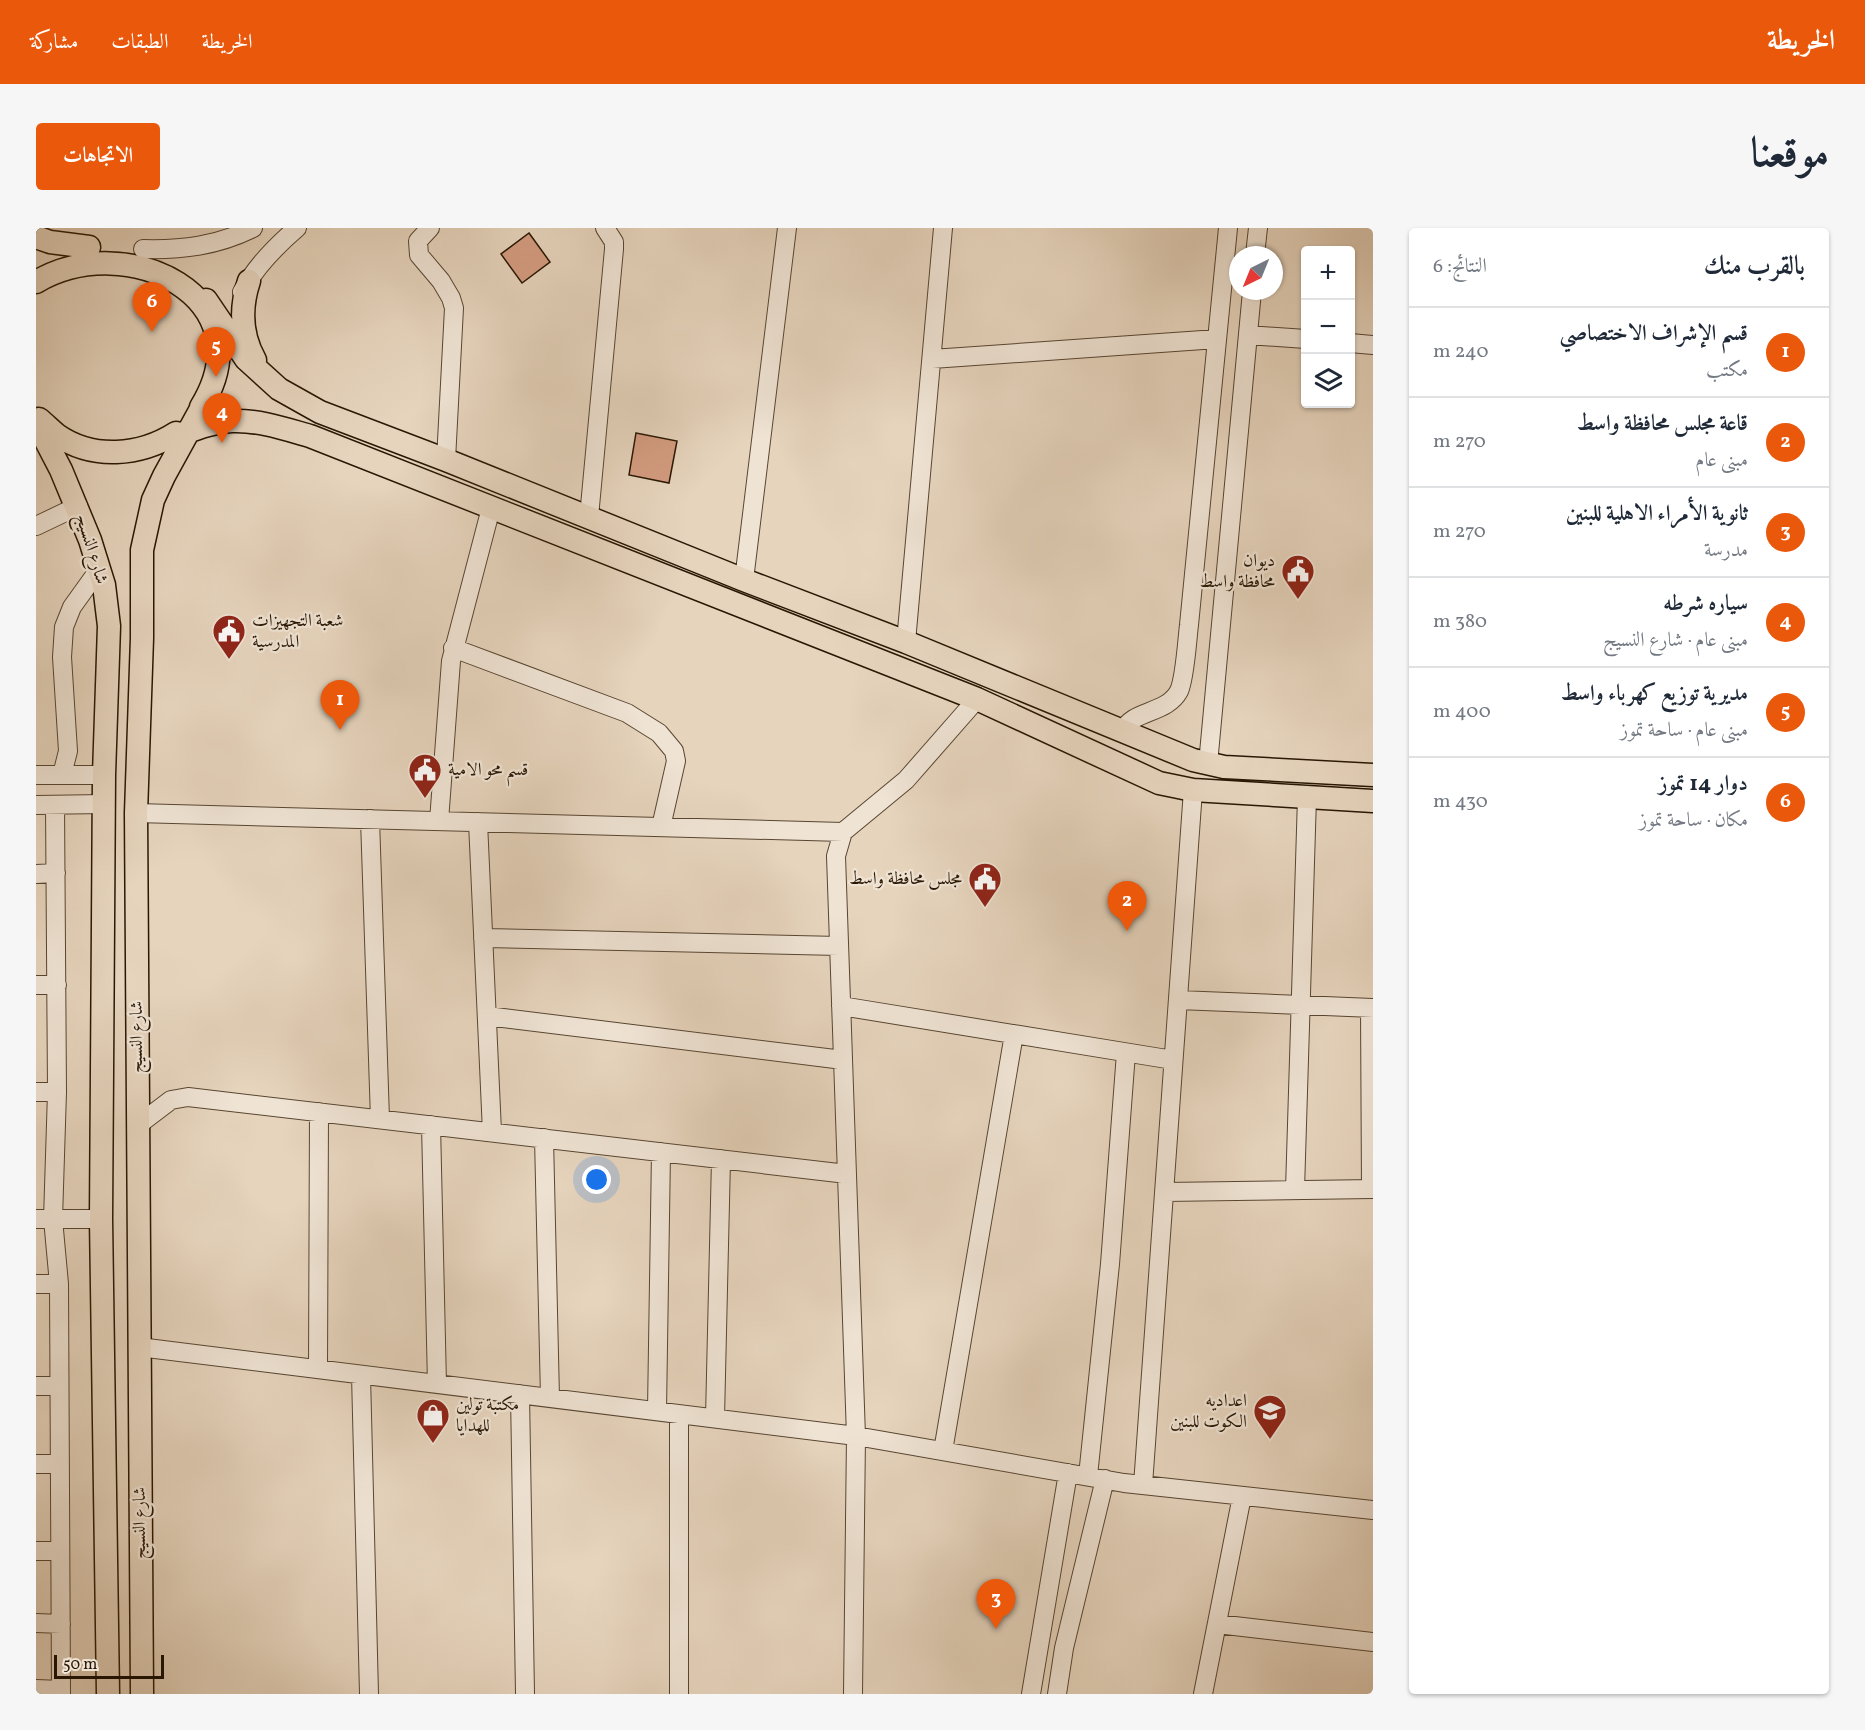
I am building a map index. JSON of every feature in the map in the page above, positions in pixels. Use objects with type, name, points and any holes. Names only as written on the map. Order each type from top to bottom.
[{"type":"main road","points":[[36,237],[72,246],[118,245],[143,249],[168,260],[190,278],[246,359],[279,389],[320,412],[906,642],[1122,732],[1208,764],[1245,769],[1373,775]]},
{"type":"main road","points":[[36,282],[49,268],[63,259],[93,247]]},
{"type":"main road","points":[[249,281],[243,299],[245,334],[257,362],[279,389]]},
{"type":"main road","points":[[164,440],[189,422],[208,396],[217,368],[218,345],[215,322],[206,300]]},
{"type":"main road","name":"شارع النسيج","points":[[142,1694],[136,813],[142,638],[142,550],[153,500],[208,396]]},
{"type":"main road","points":[[36,416],[57,435],[82,448],[110,453],[138,450],[214,424],[231,421],[251,422],[310,436],[977,699],[1159,783],[1193,790],[1373,801]]},
{"type":"main road","name":"شارع النسيج","points":[[36,422],[77,504],[100,568],[109,626],[104,775],[101,1220],[108,1694]]},
{"type":"main road","points":[[153,500],[175,467],[208,435],[224,428],[251,422]]},
{"type":"main road","points":[[36,446],[77,504]]},
{"type":"main road","points":[[665,576],[673,551]]},
{"type":"main road","points":[[1130,770],[1150,743]]},
{"type":"street","points":[[143,249],[191,248],[222,240],[253,228]]},
{"type":"street","points":[[217,368],[237,302],[249,281],[266,258],[297,228]]},
{"type":"street","points":[[430,228],[418,241],[418,252],[447,290],[454,308],[446,460]]},
{"type":"street","points":[[589,517],[614,249],[614,242],[605,228]]},
{"type":"street","points":[[744,580],[786,228]]},
{"type":"street","points":[[906,642],[943,228]]},
{"type":"street","points":[[1122,732],[1126,724],[1133,719],[1164,706],[1172,699],[1181,685],[1189,625],[1228,228]]},
{"type":"street","points":[[1256,246],[1258,228]]},
{"type":"street","points":[[1208,764],[1251,300]]},
{"type":"street","points":[[1248,335],[1301,339]]},
{"type":"street","points":[[932,359],[1217,339]]},
{"type":"street","points":[[1355,343],[1373,345]]},
{"type":"street","points":[[1204,463],[1235,466]]},
{"type":"street","points":[[36,526],[77,504]]},
{"type":"street","points":[[439,821],[453,648],[491,508]]},
{"type":"street","points":[[62,775],[68,751],[62,657],[64,627],[72,607],[100,568]]},
{"type":"street","points":[[453,648],[627,713],[659,733],[674,751],[676,761],[662,827]]},
{"type":"street","points":[[853,1694],[856,1436],[836,856],[843,832],[906,780],[977,699]]},
{"type":"street","points":[[36,775],[104,775]]},
{"type":"street","points":[[1143,1485],[1193,790]]},
{"type":"street","points":[[1295,1190],[1307,797]]},
{"type":"street","points":[[36,805],[104,804]]},
{"type":"street","points":[[36,1689],[61,1692],[59,1284],[44,1219],[57,1092],[56,805]]},
{"type":"street","points":[[136,813],[843,832]]},
{"type":"street","points":[[370,819],[380,1119]]},
{"type":"street","points":[[478,822],[492,1132]]},
{"type":"street","points":[[36,874],[56,873]]},
{"type":"street","points":[[483,938],[839,946]]},
{"type":"street","points":[[36,985],[57,985]]},
{"type":"street","points":[[1164,1192],[1372,1189],[1371,1008],[1178,1000]]},
{"type":"street","points":[[841,1006],[1173,1060]]},
{"type":"street","points":[[487,1016],[843,1060]]},
{"type":"street","points":[[943,1451],[1014,1034]]},
{"type":"street","points":[[1057,1694],[1096,1478],[1126,1053]]},
{"type":"street","points":[[36,1092],[57,1092]]},
{"type":"street","points":[[138,1125],[171,1100],[188,1097],[847,1174]]},
{"type":"street","points":[[318,1369],[320,1112]]},
{"type":"street","points":[[432,1125],[437,1384]]},
{"type":"street","points":[[544,1138],[549,1398]]},
{"type":"street","points":[[657,1411],[661,1152]]},
{"type":"street","points":[[715,1418],[721,1159]]},
{"type":"street","points":[[44,1219],[101,1220]]},
{"type":"street","points":[[36,1284],[59,1284]]},
{"type":"street","points":[[139,1347],[856,1436],[1143,1485],[1373,1510]]},
{"type":"street","points":[[361,1375],[369,1694]]},
{"type":"street","points":[[36,1386],[59,1386]]},
{"type":"street","points":[[520,1394],[525,1694]]},
{"type":"street","points":[[679,1414],[679,1694]]},
{"type":"street","points":[[36,1464],[60,1464]]},
{"type":"street","points":[[1031,1694],[1068,1473]]},
{"type":"street","points":[[1203,1694],[1242,1496]]},
{"type":"street","points":[[36,1551],[60,1551]]},
{"type":"street","points":[[36,1623],[61,1624]]},
{"type":"street","points":[[1217,1624],[1373,1641]]},
{"type":"building","points":[[529,233],[550,262],[522,283],[501,254]]},
{"type":"building","points":[[636,433],[677,441],[669,483],[629,475]]},
{"type":"place","name":"دوار 14 تموز","points":[[152,332]]},
{"type":"place","name":"مديرية توزيع كهرباء واسط","points":[[216,377]]},
{"type":"place","name":"سياره شرطه","points":[[222,443]]},
{"type":"place","name":"ديوان محافظة واسط","points":[[1298,600]]},
{"type":"place","name":"شعبة التجهيزات المدرسية","points":[[229,660]]},
{"type":"place","name":"قسم الإشراف الاختصاصي","points":[[340,730]]},
{"type":"place","name":"قسم محو الامية","points":[[425,799]]},
{"type":"place","name":"مجلس محافظة واسط","points":[[985,908]]},
{"type":"place","name":"قاعة مجلس محافظة واسط","points":[[1127,931]]},
{"type":"place","name":"اعداديه الكوت للبنين","points":[[1270,1440]]},
{"type":"place","name":"مكتبة تولين للهدايا","points":[[433,1444]]},
{"type":"place","name":"ثانوية الأمراء الاهلية للبنين","points":[[996,1629]]}]
